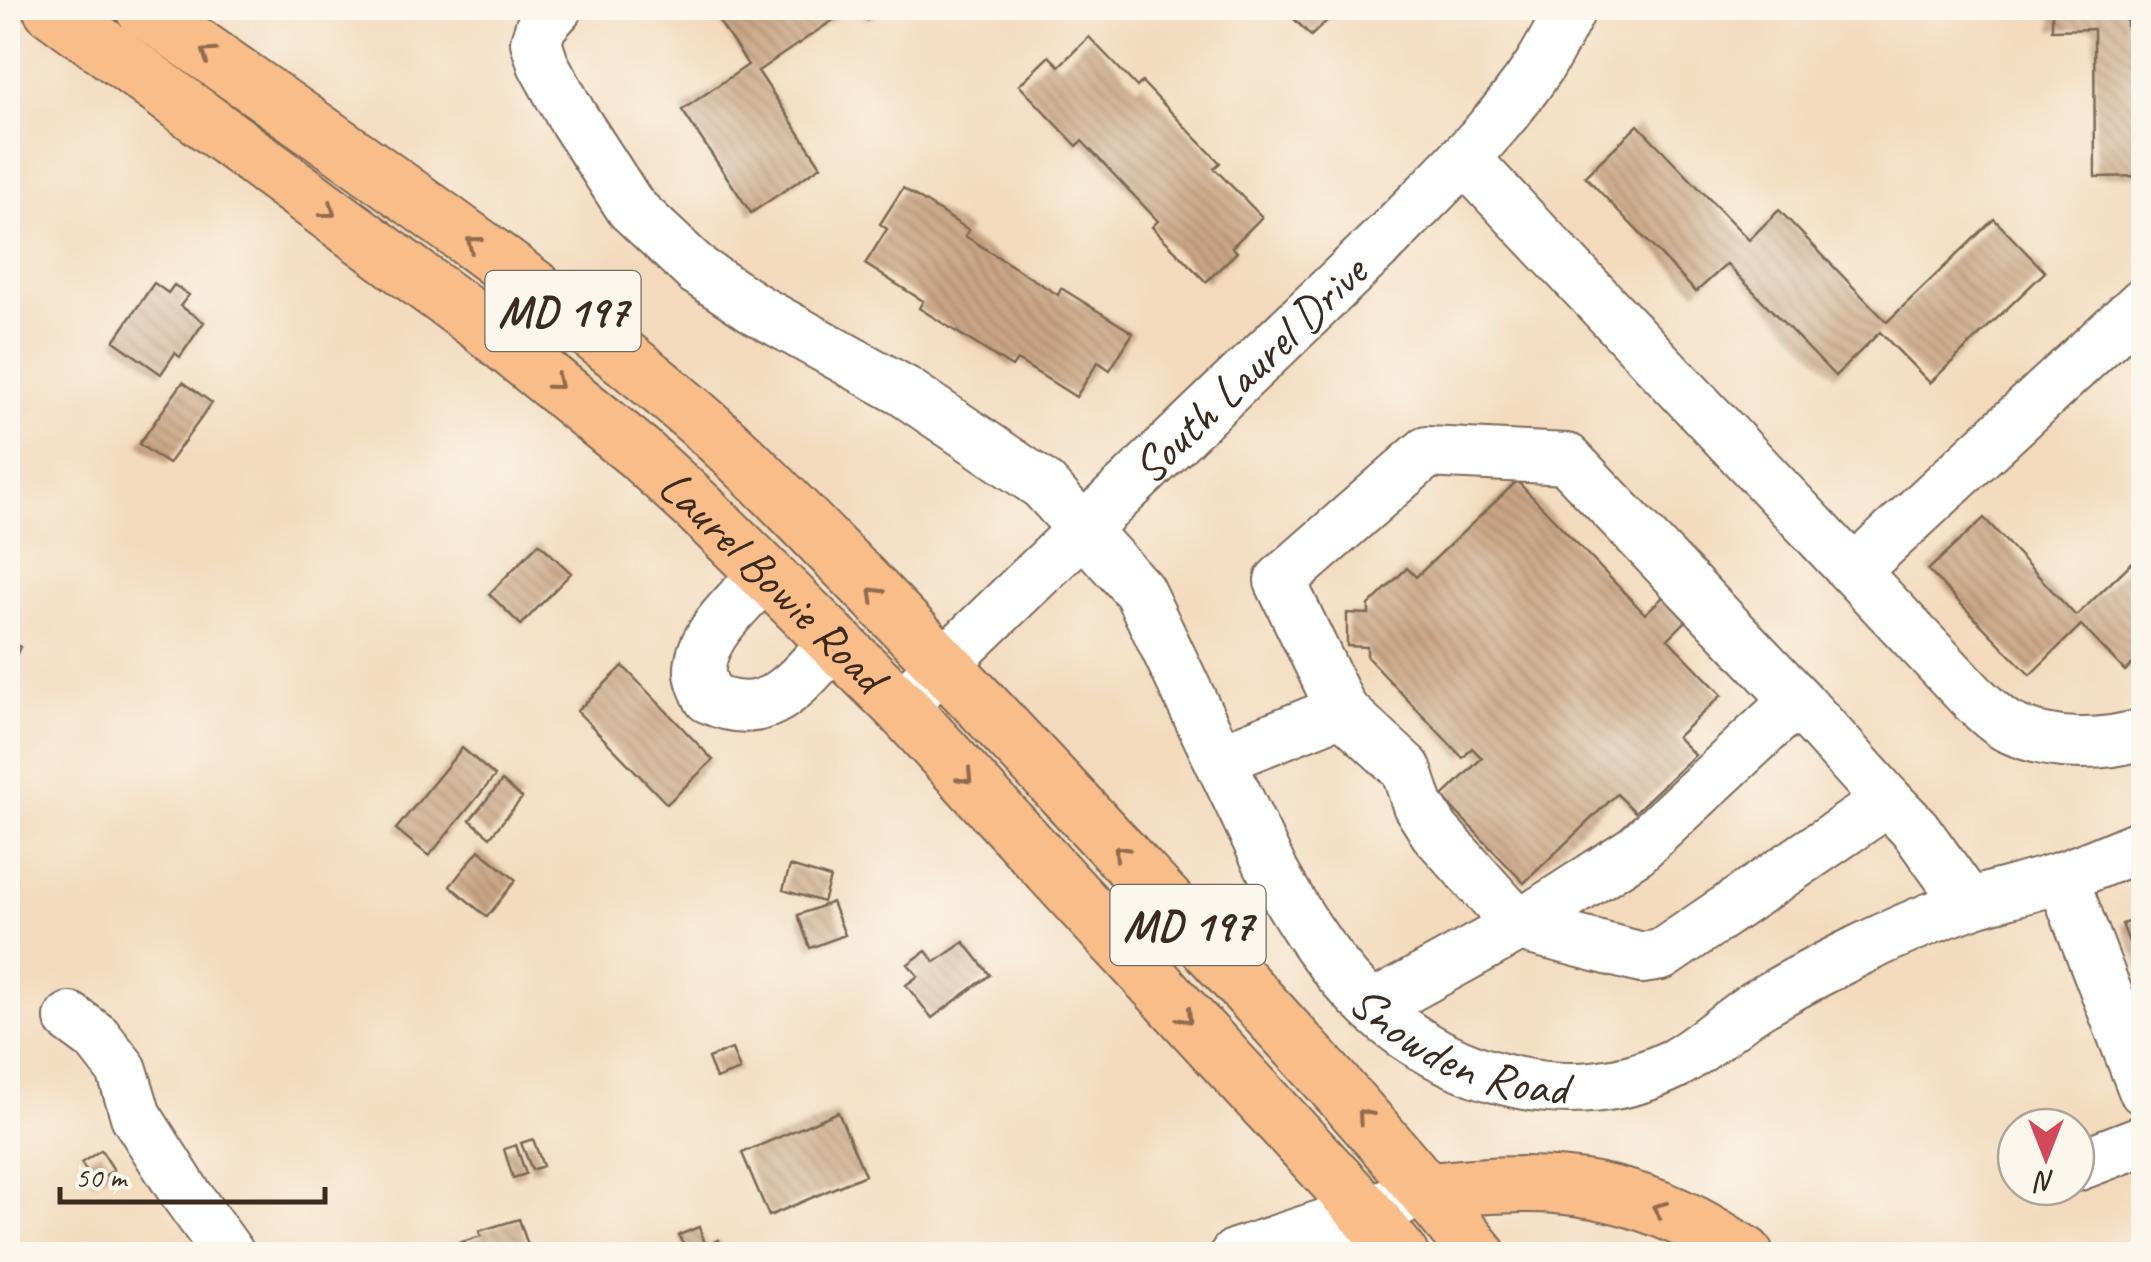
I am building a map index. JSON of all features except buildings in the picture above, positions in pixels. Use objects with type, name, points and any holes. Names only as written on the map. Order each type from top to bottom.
[{"type":"main road","name":"Laurel Bowie Road","points":[[51,8],[480,323],[638,452],[767,572],[900,706],[1365,1210],[1400,1254]]},
{"type":"main road","name":"Laurel Bowie Road","points":[[143,8],[461,234],[592,333],[751,467],[944,663],[1294,1039],[1478,1254]]},
{"type":"main road","points":[[1427,1191],[1490,1184],[1554,1184],[1588,1189],[1638,1200],[1745,1254]]},
{"type":"street","name":"Snowden Road","points":[[556,8],[541,26],[536,42],[543,64],[631,208],[697,270],[785,326],[904,391],[1044,486],[1139,591],[1274,874],[1297,914],[1331,961],[1372,1007],[1442,1058],[1478,1073],[1534,1086],[1606,1086],[1648,1075],[1677,1063],[1755,1007],[1898,932],[1969,904],[2062,877],[2144,844]]},
{"type":"street","name":"South Laurel Drive","points":[[900,706],[1389,236],[1464,158],[1538,68],[1571,8]]},
{"type":"street","points":[[1464,158],[1971,696],[2006,726],[2044,739],[2079,743],[2118,742],[2144,734]]},
{"type":"street","points":[[1854,571],[2144,302]]},
{"type":"street","points":[[1888,800],[1661,955],[1642,958],[1519,926],[1435,832],[1418,805],[1406,769],[1342,710],[1280,581],[1428,452],[1567,459],[1797,700],[1915,829],[1969,904]]},
{"type":"street","points":[[767,572],[712,633],[703,651],[699,672],[709,698],[746,709],[775,700],[836,641]]},
{"type":"street","points":[[1372,1007],[1519,926],[1636,850],[1797,700]]},
{"type":"street","points":[[1220,759],[1342,710]]},
{"type":"street","points":[[2062,877],[2144,1090]]},
{"type":"street","points":[[70,1018],[97,1038],[122,1070],[136,1116],[229,1254]]},
{"type":"street","points":[[2096,1158],[2144,1140]]},
{"type":"street","points":[[1236,1254],[1427,1191]]}]
